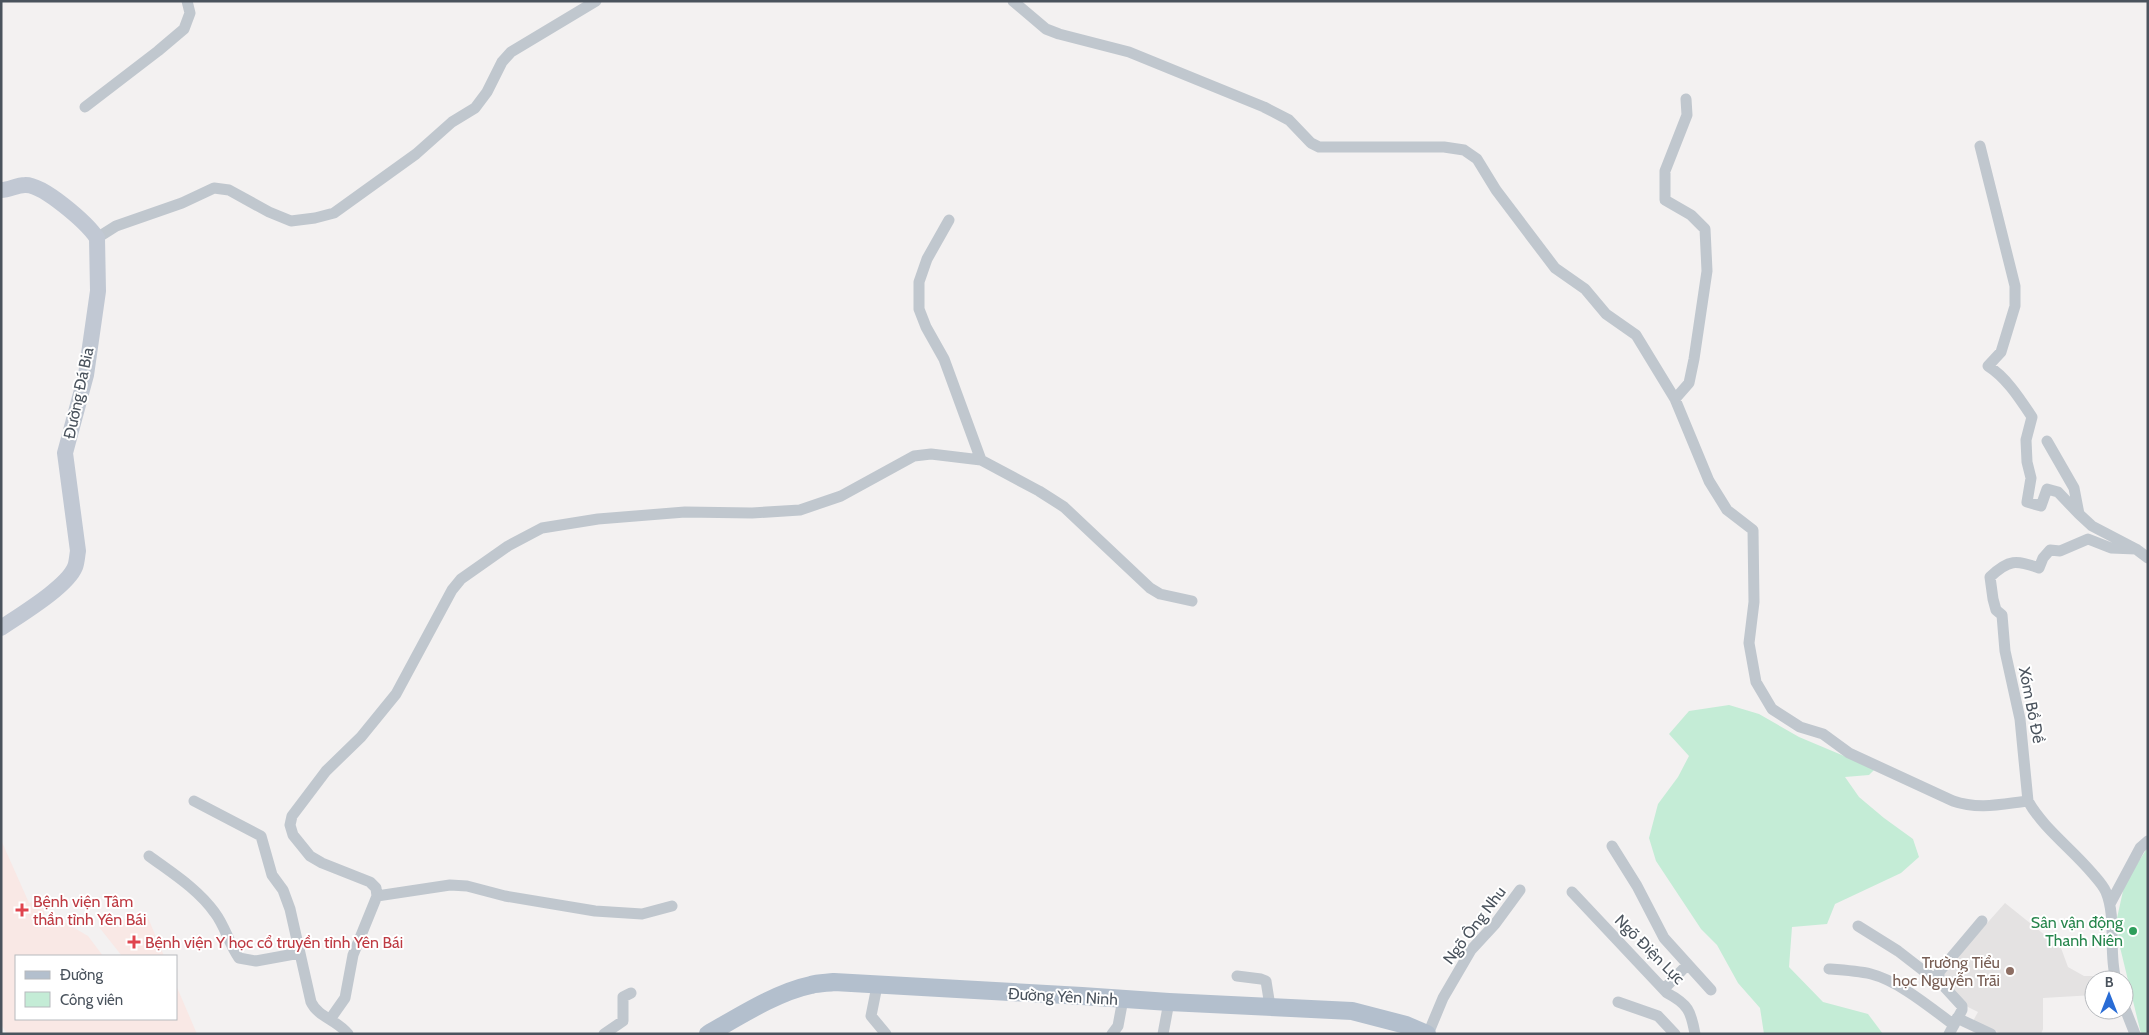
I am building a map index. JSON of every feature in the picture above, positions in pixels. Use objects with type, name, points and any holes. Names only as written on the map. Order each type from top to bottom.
[{"type":"main road","name":"Đường Yên Ninh","points":[[708,1034],[757,1007],[811,985],[834,982],[877,986],[1352,1011],[1406,1025],[1427,1034]]},
{"type":"street","points":[[85,107],[184,29],[190,13],[187,1]]},
{"type":"street","points":[[1,190],[25,185],[37,188],[56,198],[97,238],[116,226],[182,203],[207,190],[222,188],[248,198],[269,212],[291,221],[334,213],[344,208],[416,154],[452,122],[475,108],[487,92],[502,62],[511,52],[596,1]]},
{"type":"street","points":[[1013,1],[1046,29],[1129,52],[1264,107],[1289,120],[1311,143],[1319,148],[1444,147],[1464,150],[1477,159],[1496,190],[1555,268],[1585,289],[1606,314],[1636,334],[1675,399],[1709,481],[1727,510],[1753,530],[1754,602],[1749,643],[1756,682],[1772,709],[1800,727],[1824,734],[1850,752],[1965,805],[1981,807],[2028,801],[2034,812],[2099,881],[2106,892],[2110,904],[2115,970]]},
{"type":"street","points":[[1675,399],[1689,383],[1702,311],[1702,291],[1707,271],[1705,229],[1691,216],[1665,200],[1665,171],[1687,115],[1686,99]]},
{"type":"street","points":[[1980,146],[2015,286],[2015,306],[2001,352],[1988,366],[2004,381],[2032,417],[2026,440],[2027,462],[2031,478],[2027,502],[2041,506],[2046,489],[2058,492],[2092,526],[2136,549],[2148,558]]},
{"type":"street","points":[[949,220],[927,259],[919,282],[919,309],[926,327],[944,359],[981,460]]},
{"type":"street","name":"Đường Đá Bia","points":[[1,628],[57,588],[69,576],[76,560],[78,551],[65,453],[86,375],[98,291],[97,238]]},
{"type":"street","points":[[2047,441],[2074,488],[2079,514]]},
{"type":"street","points":[[331,1018],[344,998],[353,955],[377,896],[376,888],[370,882],[322,863],[310,856],[293,835],[290,825],[292,816],[326,771],[361,737],[396,694],[448,596],[461,580],[508,546],[542,528],[658,514],[800,510],[841,496],[914,456],[931,454],[981,460],[1040,492],[1064,507],[1150,588],[1160,594],[1192,601]]},
{"type":"street","name":"Xóm Bồ Đề","points":[[2028,801],[2020,718],[2005,650],[2002,615],[1994,604],[1990,577],[2008,563],[2018,561],[2039,568],[2043,558],[2050,550],[2060,551],[2088,539],[2111,548],[2136,549]]},
{"type":"street","points":[[194,801],[261,836],[272,875],[283,890],[288,904],[311,1002],[319,1012],[331,1018],[348,1034]]},
{"type":"street","points":[[2110,904],[2140,848],[2148,841]]},
{"type":"street","points":[[1612,846],[1637,886],[1664,938],[1711,990]]},
{"type":"street","points":[[149,856],[191,887],[206,902],[216,914],[239,958],[256,960],[300,953]]},
{"type":"street","points":[[377,896],[450,885],[467,886],[505,896],[595,911],[642,914],[672,906]]},
{"type":"street","name":"Ngõ Ông Nhu","points":[[1427,1034],[1443,998],[1471,950],[1495,924],[1520,890]]},
{"type":"street","name":"Ngõ Điện Lực","points":[[1572,892],[1667,993],[1682,1000],[1692,1018],[1695,1034]]},
{"type":"street","points":[[1939,981],[1940,969],[1982,921]]},
{"type":"street","points":[[1858,926],[1898,951],[1939,981],[1962,1004],[1962,1010],[1953,1026]]},
{"type":"street","points":[[1664,989],[1687,965]]},
{"type":"street","points":[[1829,969],[1873,974],[1898,985],[1953,1026],[1991,1034]]},
{"type":"street","points":[[1237,976],[1266,981],[1270,1006]]},
{"type":"street","points":[[877,986],[871,1016],[886,1034]]},
{"type":"street","points":[[604,1034],[610,1027],[623,1021],[622,1000],[623,997],[631,993]]},
{"type":"street","points":[[1112,1034],[1118,1026],[1124,998]]},
{"type":"street","points":[[1163,1034],[1169,1002]]},
{"type":"street","points":[[1618,1002],[1658,1016],[1675,1034]]},
{"type":"street","points":[[2130,1020],[2135,1034]]},
{"type":"shaded area","name":"Bệnh viện Tâm thần tỉnh Yên Bái","points":[[1,840],[29,903],[40,900],[46,917],[66,923],[88,936],[102,955],[15,955],[15,1020],[178,1020],[178,990],[197,1034],[7,1034],[1,1024]]},
{"type":"shaded area","name":"Trường Tiểu học Nguyễn Trãi","points":[[2005,903],[2061,948],[2068,967],[2084,976],[2084,996],[2043,998],[2043,1029],[2041,1034],[2002,1034],[1973,1021],[1978,1012],[1968,1007],[1941,975]]},
{"type":"shaded area","name":"Bệnh viện Y học cổ truyền tỉnh Yên Bái","points":[[146,913],[164,955],[121,955],[99,927]]},
{"type":"green space","points":[[1729,705],[1759,714],[1799,737],[1875,769],[1869,775],[1845,777],[1859,797],[1913,839],[1919,857],[1901,873],[1835,904],[1827,924],[1792,927],[1789,967],[1823,1002],[1868,1014],[1883,1034],[1764,1034],[1760,1008],[1738,983],[1717,945],[1701,929],[1656,861],[1649,838],[1658,804],[1678,777],[1689,756],[1669,734],[1689,711]]},
{"type":"green space","name":"Sân vận động Thanh Niên","points":[[2148,847],[2148,1034],[2141,1034],[2134,1005],[2134,970],[2126,970],[2119,943],[2117,918],[2125,882]]},
{"type":"place","name":"Bệnh viện Tâm thần tỉnh Yên Bái","points":[[22,910]]},
{"type":"place","name":"Sân vận động Thanh Niên","points":[[2133,931]]},
{"type":"place","name":"Bệnh viện Y học cổ truyền tỉnh Yên Bái","points":[[134,942]]},
{"type":"place","name":"Trường Tiểu học Nguyễn Trãi","points":[[2010,971]]}]
